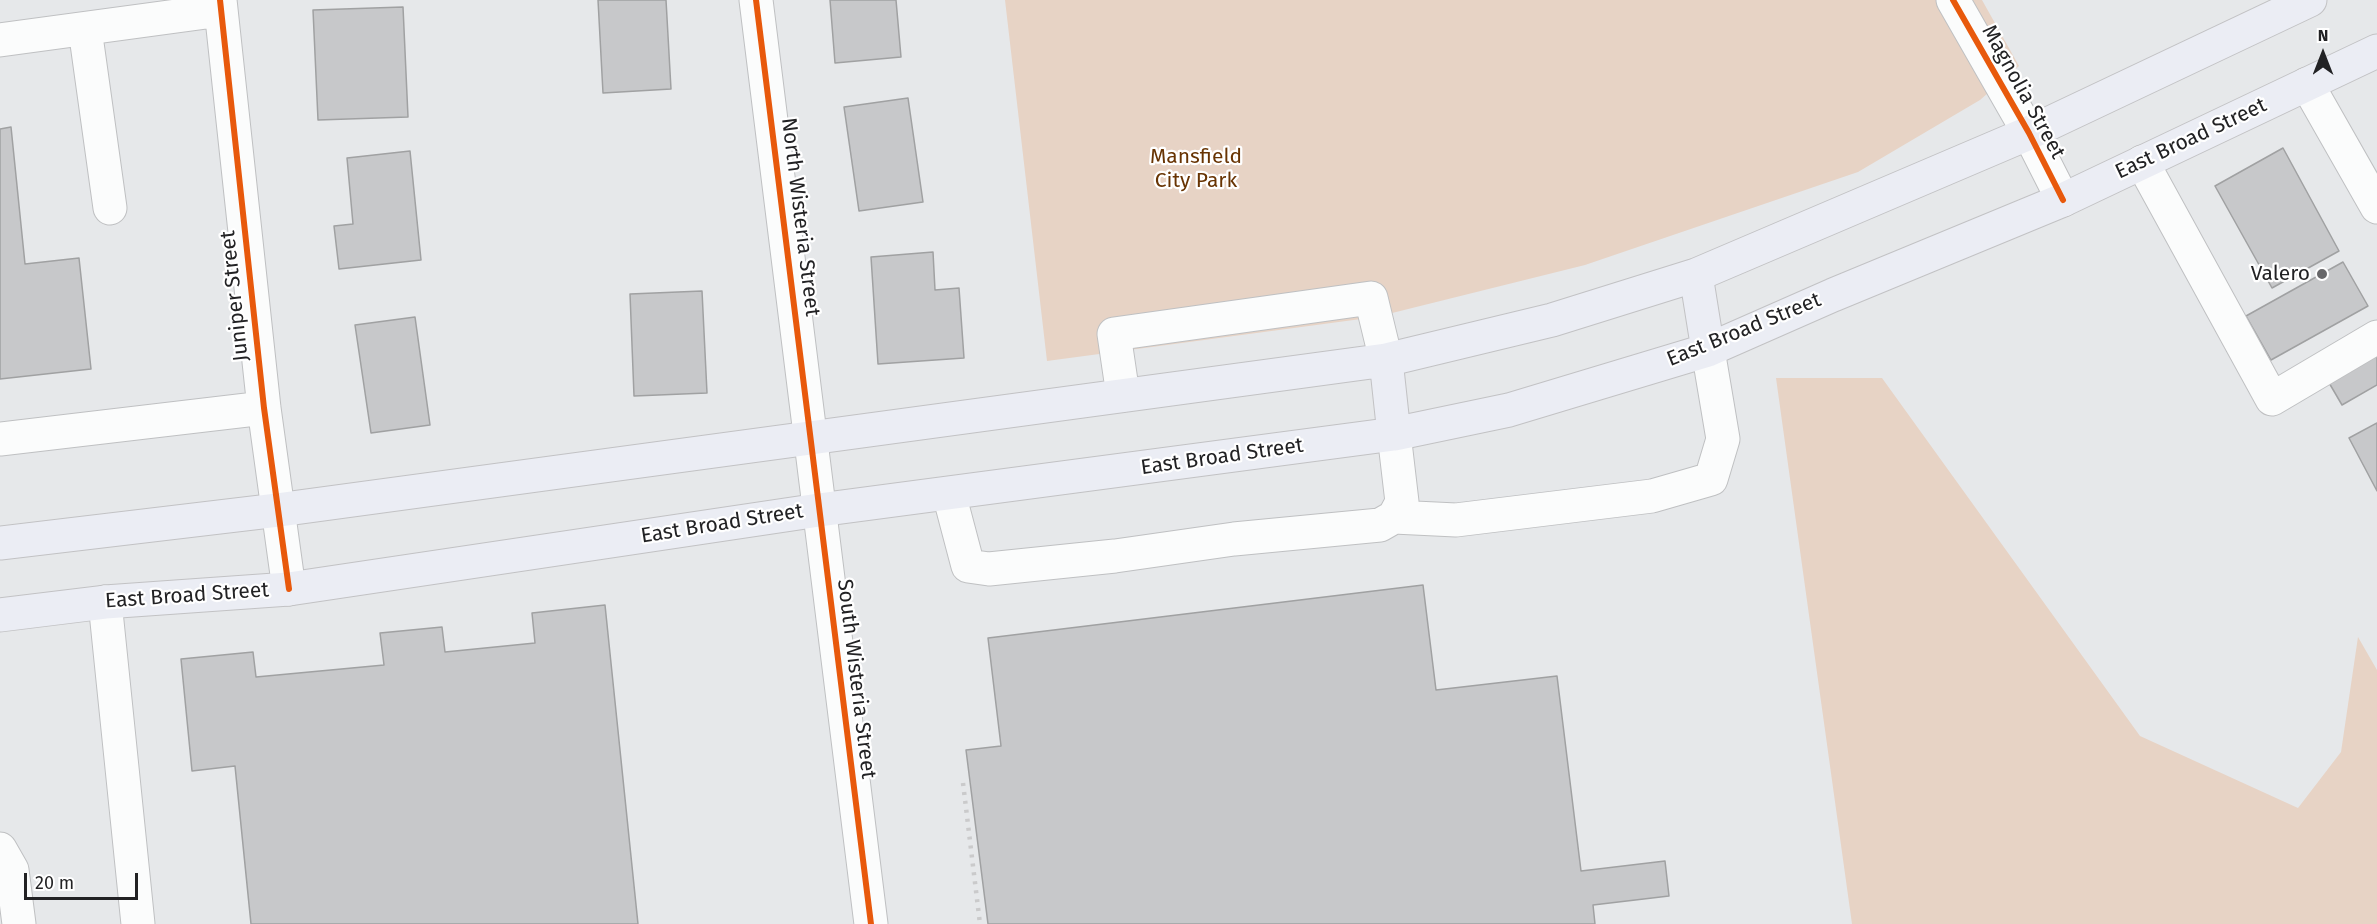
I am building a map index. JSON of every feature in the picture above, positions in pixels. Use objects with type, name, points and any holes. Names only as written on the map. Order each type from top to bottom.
[{"type":"main road","points":[[0,543],[278,510],[1386,360],[1552,320],[1696,276],[2029,133],[2310,0]]},
{"type":"main road","name":"East Broad Street","points":[[0,615],[105,602],[289,589],[819,510],[1395,434],[1509,410],[1708,350],[1833,295],[2062,200],[2377,51]]},
{"type":"main road","points":[[1696,276],[1708,350]]},
{"type":"main road","points":[[1386,360],[1395,434]]},
{"type":"street","name":"North Wisteria Street","points":[[756,0],[811,438]]},
{"type":"street","name":"Magnolia Street","points":[[1953,0],[2029,133],[2062,200]]},
{"type":"street","points":[[0,40],[85,29],[221,5]]},
{"type":"street","name":"Juniper Street","points":[[221,5],[264,408],[289,589]]},
{"type":"street","points":[[85,29],[110,208]]},
{"type":"street","points":[[2307,84],[2377,207]]},
{"type":"street","points":[[2142,162],[2272,399],[2377,337]]},
{"type":"street","points":[[1123,395],[1114,334],[1371,298],[1386,360]]},
{"type":"street","points":[[1394,517],[1456,520],[1652,496],[1711,479],[1723,439],[1708,350]]},
{"type":"street","points":[[0,439],[264,408]]},
{"type":"street","points":[[949,494],[968,566],[990,569],[1115,556],[1234,539],[1380,525],[1394,517],[1402,502],[1395,434]]},
{"type":"street","name":"South Wisteria Street","points":[[811,438],[871,924]]},
{"type":"street","points":[[105,602],[138,924]]},
{"type":"street","points":[[0,849],[12,870],[19,924]]},
{"type":"green space","name":"Mansfield City Park","points":[[1005,0],[1982,0],[2019,66],[1980,100],[1858,172],[1585,265],[1376,317],[1047,361]]},
{"type":"green space","points":[[1776,378],[1882,378],[2140,736],[2298,808],[2341,752],[2358,637],[2377,670],[2377,924],[1852,924]]},
{"type":"building","points":[[598,0],[666,0],[671,89],[603,93]]},
{"type":"building","points":[[830,0],[896,0],[901,57],[835,63]]},
{"type":"building","points":[[403,7],[408,117],[318,120],[313,10]]},
{"type":"building","points":[[908,98],[923,202],[859,211],[844,107]]},
{"type":"building","points":[[11,127],[25,264],[79,258],[91,369],[0,379],[0,129]]},
{"type":"building","points":[[2283,148],[2339,251],[2272,288],[2215,186]]},
{"type":"building","points":[[410,151],[421,260],[339,269],[334,226],[353,224],[347,158]]},
{"type":"building","points":[[933,252],[935,290],[959,288],[964,358],[878,364],[871,257]]},
{"type":"building","points":[[2343,262],[2368,306],[2271,360],[2246,316]]},
{"type":"building","points":[[702,291],[707,393],[634,396],[630,294]]},
{"type":"building","points":[[415,317],[430,425],[371,433],[355,325]]},
{"type":"building","points":[[2377,354],[2377,385],[2342,405],[2328,381]]},
{"type":"building","points":[[2377,423],[2377,491],[2349,438]]},
{"type":"building","points":[[1423,585],[1436,690],[1557,676],[1581,871],[1665,861],[1669,896],[1593,905],[1595,924],[988,924],[966,750],[1001,746],[988,638]]},
{"type":"building","points":[[605,605],[638,924],[251,924],[235,766],[192,771],[181,659],[253,652],[256,677],[384,665],[380,633],[442,627],[445,652],[535,643],[532,613]]},
{"type":"railway","points":[[963,783],[980,924]]},
{"type":"cycle path","points":[[220,0],[264,408],[289,589]]},
{"type":"cycle path","points":[[756,0],[871,924]]},
{"type":"cycle path","points":[[1953,0],[2029,133],[2063,200]]},
{"type":"place","name":"Valero","points":[[2322,274]]}]
